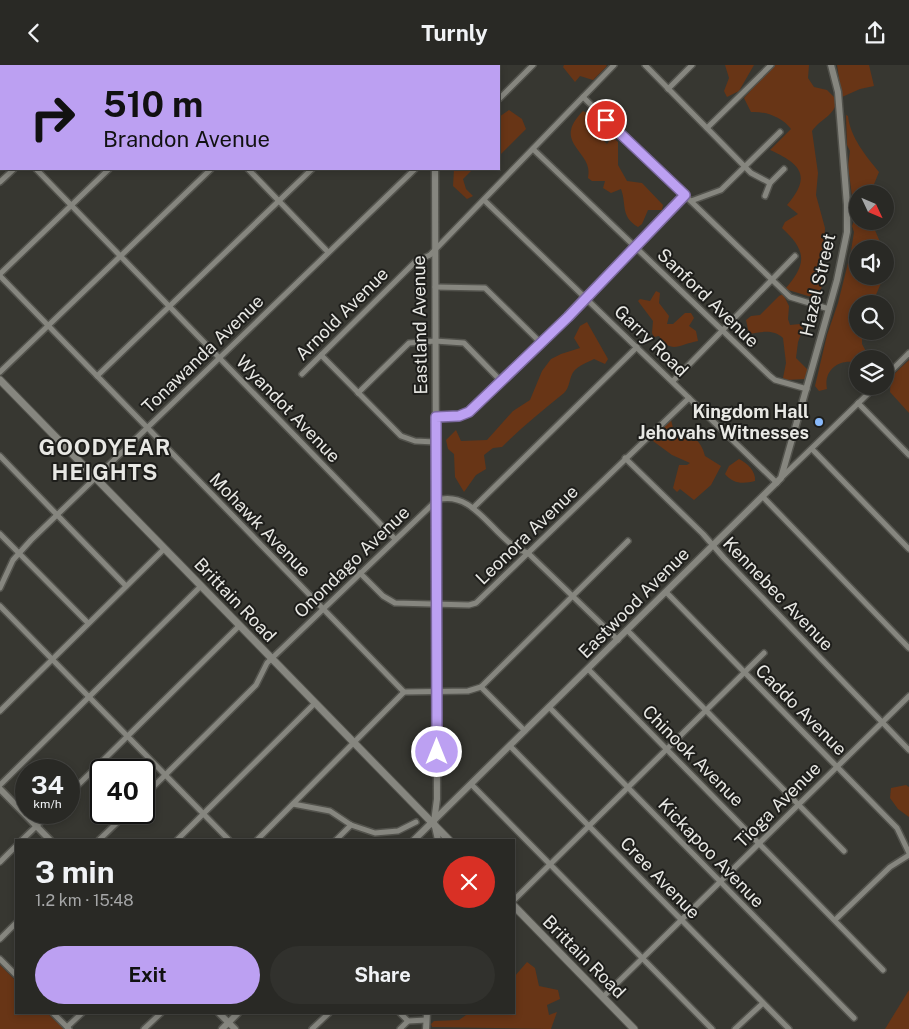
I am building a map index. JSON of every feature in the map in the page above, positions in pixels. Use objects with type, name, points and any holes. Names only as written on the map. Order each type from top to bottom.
[{"type":"main road","name":"Brittain Road","points":[[0,380],[200,587],[434,822],[448,839]]},
{"type":"main road","name":"Brittain Road","points":[[515,907],[634,1029]]},
{"type":"street","points":[[500,98],[533,65]]},
{"type":"street","name":"Arnold Avenue","points":[[302,373],[415,262],[430,255],[614,65]]},
{"type":"street","points":[[645,65],[754,176],[770,183]]},
{"type":"street","points":[[668,89],[692,65]]},
{"type":"street","points":[[707,128],[770,65]]},
{"type":"street","name":"Hazel Street","points":[[779,480],[807,389],[842,261],[848,213],[838,92],[831,65]]},
{"type":"street","points":[[583,97],[790,297],[829,309]]},
{"type":"street","points":[[691,201],[721,190],[780,132]]},
{"type":"street","name":"Sanford Avenue","points":[[533,149],[772,379],[807,389]]},
{"type":"street","points":[[765,196],[770,183],[784,169]]},
{"type":"street","points":[[0,182],[13,170]]},
{"type":"street","name":"Wyandot Avenue","points":[[37,170],[395,539]]},
{"type":"street","points":[[0,275],[107,170]]},
{"type":"street","points":[[0,372],[210,170]]},
{"type":"street","points":[[249,170],[328,252]]},
{"type":"street","points":[[97,376],[311,170]]},
{"type":"street","name":"Tonawanda Avenue","points":[[0,589],[18,553],[94,477],[413,170]]},
{"type":"street","name":"Eastland Avenue","points":[[435,170],[437,799],[434,822],[438,839]]},
{"type":"street","points":[[436,417],[466,414],[586,298],[685,195]]},
{"type":"street","name":"Garry Road","points":[[484,200],[689,398],[779,480]]},
{"type":"street","points":[[673,381],[794,255]]},
{"type":"street","name":"Mohawk Avenue","points":[[0,275],[146,428],[404,692]]},
{"type":"street","points":[[435,287],[485,288],[541,343]]},
{"type":"street","points":[[358,393],[406,345],[413,342],[464,343],[501,381]]},
{"type":"street","points":[[474,508],[637,347]]},
{"type":"street","points":[[894,368],[909,353]]},
{"type":"street","points":[[320,355],[400,436],[411,441],[435,441]]},
{"type":"street","name":"Eastwood Avenue","points":[[415,839],[866,395]]},
{"type":"street","name":"Leonora Avenue","points":[[360,573],[383,596],[395,603],[469,605],[476,603],[689,398]]},
{"type":"street","points":[[858,403],[909,455]]},
{"type":"street","points":[[812,449],[909,549]]},
{"type":"street","points":[[0,456],[126,586]]},
{"type":"street","name":"Kennebec Avenue","points":[[625,458],[713,546],[909,750]]},
{"type":"street","points":[[763,497],[909,648]]},
{"type":"street","points":[[437,500],[451,498],[474,508],[514,547],[528,553],[618,640]]},
{"type":"street","name":"Onondago Avenue","points":[[155,785],[256,685],[262,669],[271,659],[437,500]]},
{"type":"street","points":[[0,534],[88,623]]},
{"type":"street","points":[[257,839],[404,692],[475,690],[481,687],[628,541]]},
{"type":"street","points":[[0,711],[164,549]]},
{"type":"street","points":[[0,785],[200,587]]},
{"type":"street","name":"Caddo Avenue","points":[[666,592],[897,828],[909,854]]},
{"type":"street","points":[[0,606],[228,839]]},
{"type":"street","points":[[80,783],[239,626]]},
{"type":"street","points":[[627,630],[844,851]]},
{"type":"street","points":[[515,899],[764,653]]},
{"type":"street","name":"Chinook Avenue","points":[[588,669],[883,970]]},
{"type":"street","points":[[481,687],[525,731]]},
{"type":"street","name":"Tioga Avenue","points":[[602,997],[909,696]]},
{"type":"street","points":[[178,839],[315,703]]},
{"type":"street","name":"Kickapoo Avenue","points":[[549,707],[854,1018]]},
{"type":"street","name":"Cree Avenue","points":[[510,746],[789,1029]]},
{"type":"street","points":[[471,784],[712,1029]]},
{"type":"street","points":[[0,789],[49,839]]},
{"type":"street","points":[[293,804],[330,811],[351,825],[371,832],[398,831],[416,822]]},
{"type":"street","points":[[100,839],[116,824]]},
{"type":"street","points":[[337,839],[351,825]]},
{"type":"street","points":[[23,839],[36,826]]},
{"type":"street","points":[[0,862],[15,846]]},
{"type":"street","points":[[835,920],[890,867],[909,854]]},
{"type":"street","points":[[0,939],[15,924]]},
{"type":"street","points":[[0,959],[15,974]]},
{"type":"street","points":[[735,1029],[763,1003]]},
{"type":"street","points":[[54,1014],[68,1028],[81,1014]]},
{"type":"street","points":[[144,1029],[160,1014]]},
{"type":"street","points":[[220,1014],[235,1029]]},
{"type":"street","points":[[222,1029],[237,1014]]},
{"type":"street","points":[[312,1029],[328,1014]]},
{"type":"street","points":[[401,1014],[408,1021]]},
{"type":"street","points":[[426,1029],[427,1014]]},
{"type":"street","points":[[400,1029],[408,1021],[426,1020]]},
{"type":"shaded area","points":[[564,65],[607,66],[593,80],[580,76],[575,82],[563,67]]},
{"type":"shaded area","points":[[725,65],[754,65],[739,91],[727,97],[724,91],[729,78]]},
{"type":"shaded area","points":[[773,65],[809,65],[808,78],[814,87],[827,90],[837,100],[830,114],[812,131],[818,173],[816,195],[825,228],[821,259],[825,276],[818,299],[785,289],[797,272],[801,258],[796,244],[782,228],[785,222],[798,214],[787,205],[795,195],[801,179],[800,172],[796,166],[781,155],[770,150],[791,129],[783,121],[773,116],[751,112],[744,98]]},
{"type":"shaded area","points":[[837,65],[869,65],[874,86],[860,89],[842,97]]},
{"type":"shaded area","points":[[509,110],[522,119],[526,129],[500,155],[500,116]]},
{"type":"shaded area","points":[[583,111],[590,115],[593,135],[599,136],[607,144],[612,137],[618,142],[618,165],[627,181],[642,183],[663,205],[662,210],[648,210],[642,224],[638,227],[632,223],[626,214],[621,189],[611,193],[603,188],[605,181],[592,181],[588,178],[586,161],[572,140],[571,132],[574,122]]},
{"type":"shaded area","points":[[846,115],[859,146],[879,172],[874,185],[851,185],[848,166],[850,151],[847,145]]},
{"type":"shaded area","points":[[454,170],[472,170],[463,179],[466,189],[473,196],[467,199],[453,186]]},
{"type":"shaded area","points":[[853,230],[875,230],[879,240],[853,240]]},
{"type":"shaded area","points":[[849,259],[849,285],[880,285],[876,295],[849,295],[849,340],[862,340],[865,350],[849,350],[849,362],[834,367],[826,382],[827,389],[819,391],[815,386],[827,335],[838,303]]},
{"type":"shaded area","points":[[656,291],[660,293],[659,303],[669,316],[667,324],[673,324],[685,313],[691,313],[694,318],[689,326],[696,331],[698,341],[672,347],[663,342],[659,336],[654,337],[652,333],[653,321],[638,301],[640,299],[650,301]]},
{"type":"shaded area","points":[[783,294],[789,306],[788,319],[790,325],[800,324],[803,329],[798,342],[796,358],[808,370],[805,379],[787,380],[783,378],[786,363],[783,338],[771,332],[749,334],[746,320],[751,316],[760,315]]},
{"type":"shaded area","points":[[587,322],[608,359],[605,364],[594,359],[576,369],[572,373],[564,393],[502,447],[493,448],[484,455],[486,469],[476,475],[464,492],[455,477],[454,454],[448,449],[446,440],[456,430],[461,441],[487,440],[513,411],[530,400],[542,371],[551,359],[580,348],[574,338],[580,326]]},
{"type":"shaded area","points":[[909,360],[909,413],[893,395],[894,374]]},
{"type":"shaded area","points":[[671,420],[673,428],[694,437],[701,445],[705,456],[721,466],[711,485],[694,500],[680,489],[677,492],[673,488],[679,465],[690,463],[672,455],[653,441],[657,433]]},
{"type":"shaded area","points":[[739,459],[750,468],[754,474],[755,481],[738,482],[731,480],[725,474],[729,466]]},
{"type":"shaded area","points":[[906,785],[909,787],[909,817],[898,809],[890,798],[891,788]]},
{"type":"shaded area","points":[[527,962],[535,968],[539,986],[558,990],[560,999],[547,1005],[549,1015],[557,1012],[551,1029],[432,1027],[431,1024],[434,1021],[459,1020],[468,1014],[515,1014],[515,976]]},
{"type":"shaded area","points":[[0,965],[15,980],[15,1014],[48,1014],[64,1029],[0,1029]]},
{"type":"shaded area","points":[[909,990],[909,1029],[885,1029]]},
{"type":"place","name":"Kingdom Hall Jehovahs Witnesses","points":[[819,422]]},
{"type":"district","name":"GOODYEAR HEIGHTS","points":[[105,460]]},
{"type":"route","points":[[437,752],[436,417],[463,416],[469,412],[568,317],[685,195],[606,120]]}]
